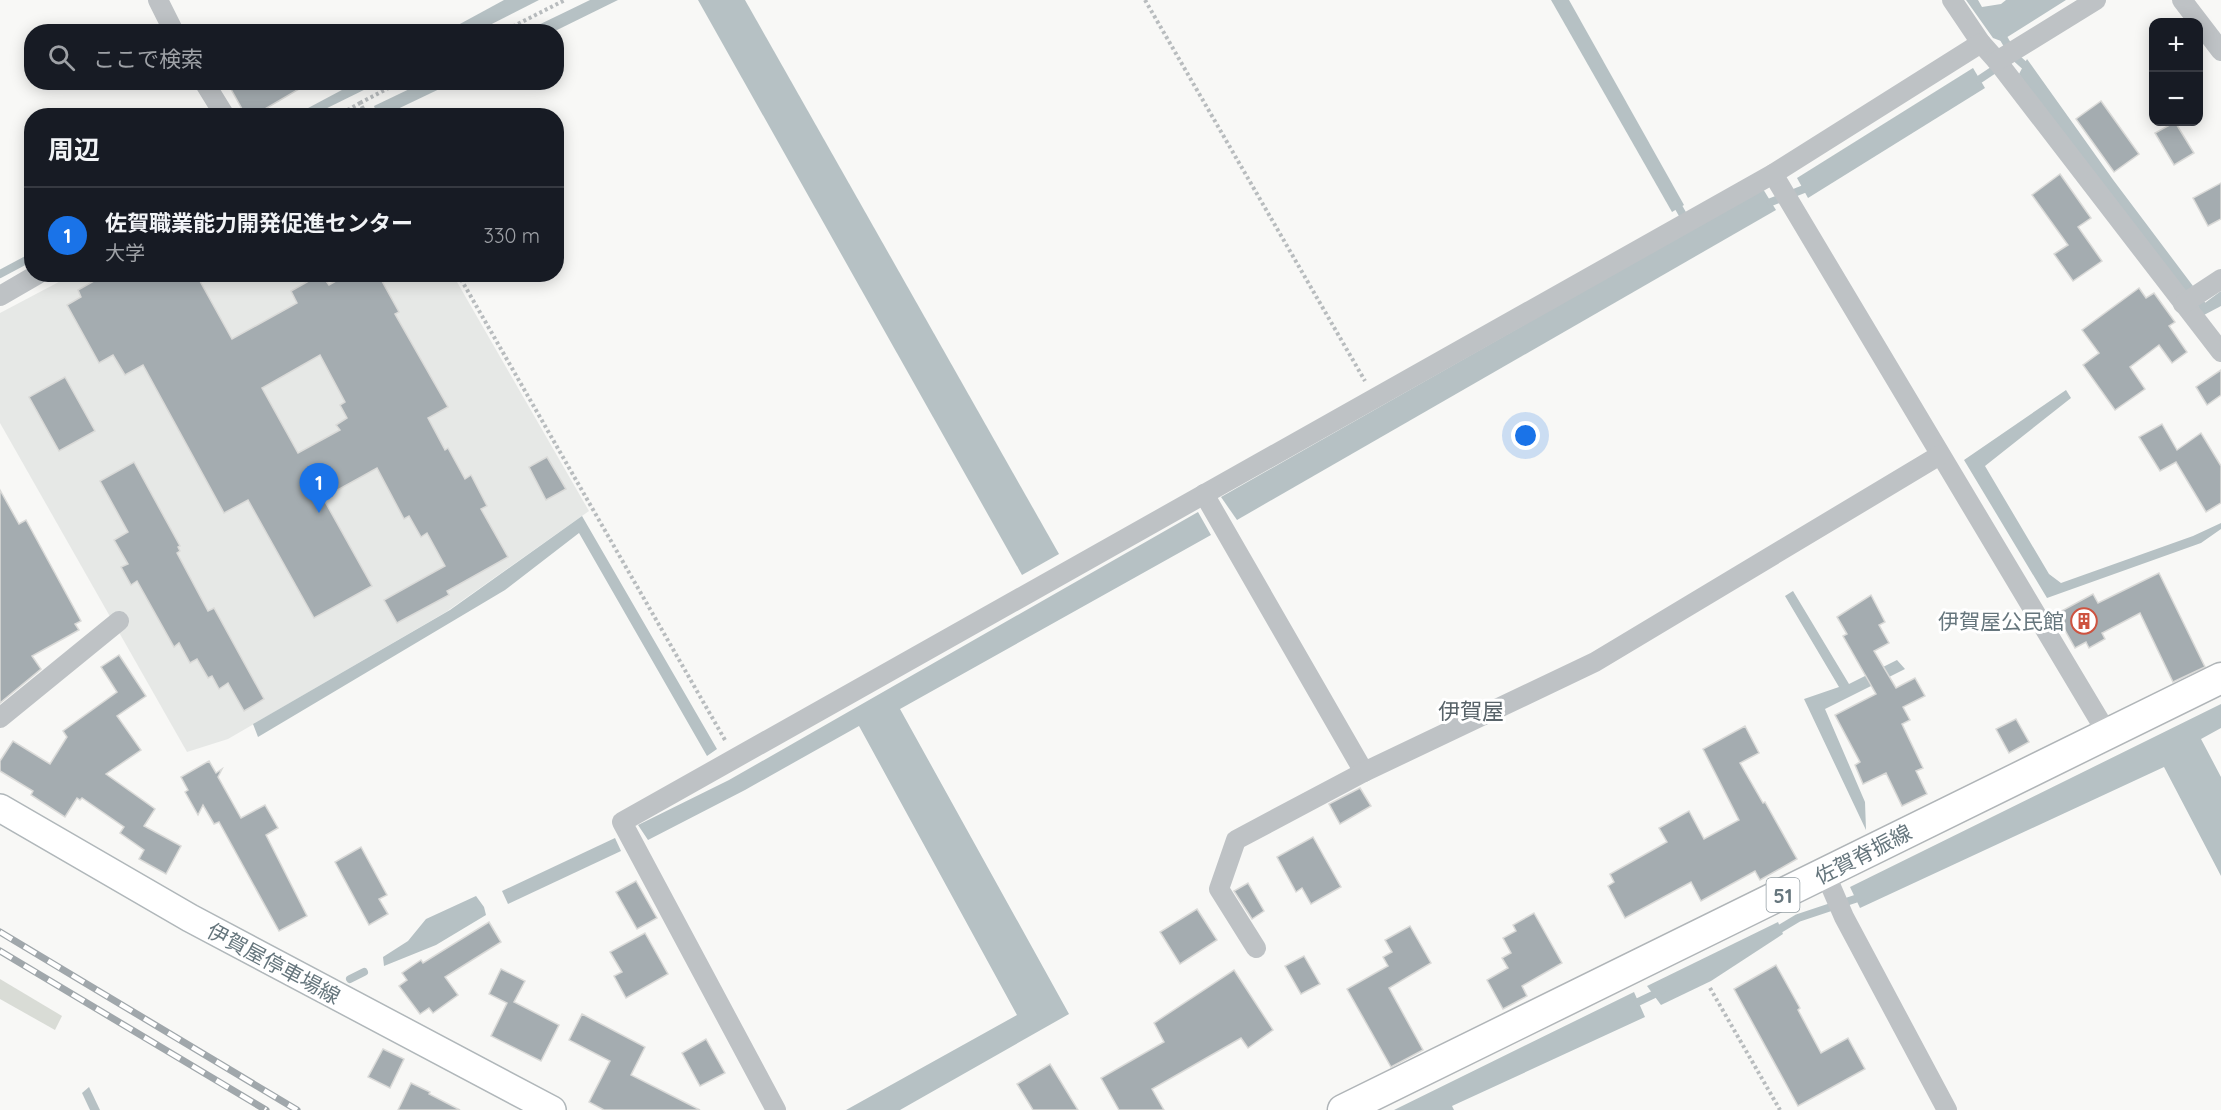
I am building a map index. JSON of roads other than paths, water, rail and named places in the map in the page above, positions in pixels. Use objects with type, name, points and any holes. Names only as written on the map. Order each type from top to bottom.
[{"type":"main road","name":"佐賀脊振線","points":[[1343,1110],[1829,880],[2107,733],[2221,678]]},
{"type":"main road","name":"伊賀屋停車場線","points":[[0,808],[190,918],[552,1110]]},
{"type":"street","points":[[158,0],[170,24]]},
{"type":"street","points":[[1952,0],[1981,43],[2017,85],[2182,304],[2221,352]]},
{"type":"street","points":[[1997,61],[2096,0]]},
{"type":"street","points":[[2182,0],[2221,51]]},
{"type":"street","points":[[776,1110],[622,822],[1697,217],[1777,181],[1981,43]]},
{"type":"street","points":[[209,90],[220,108]]},
{"type":"street","points":[[1777,181],[2107,733]]},
{"type":"street","points":[[2182,304],[2221,279]]},
{"type":"street","points":[[0,296],[24,282]]},
{"type":"street","points":[[1256,948],[1219,889],[1236,840],[1364,772],[1595,662],[1940,455]]},
{"type":"street","points":[[1204,494],[1364,772]]},
{"type":"street","points":[[0,718],[119,621]]},
{"type":"street","points":[[1829,880],[1844,917],[1947,1110]]},
{"type":"waterway","points":[[2004,39],[2014,56],[2024,65]]},
{"type":"waterway","points":[[1980,79],[1998,67]]},
{"type":"waterway","points":[[1771,202],[1804,189]]},
{"type":"waterway","points":[[1679,208],[1687,222]]},
{"type":"waterway","points":[[0,274],[24,261]]},
{"type":"waterway","points":[[2187,289],[2202,305]]},
{"type":"waterway","points":[[1773,933],[1798,918],[1855,899]]},
{"type":"waterway","points":[[350,979],[364,972]]},
{"type":"waterway","points":[[1638,1002],[1661,991]]},
{"type":"railway","points":[[0,932],[297,1110]]},
{"type":"railway","points":[[0,951],[266,1110]]},
{"type":"place","name":"佐賀職業能力開発促進センター","points":[[319,513]]},
{"type":"place","name":"伊賀屋公民館","points":[[2084,621]]},
{"type":"district","name":"伊賀屋","points":[[1471,711]]}]
